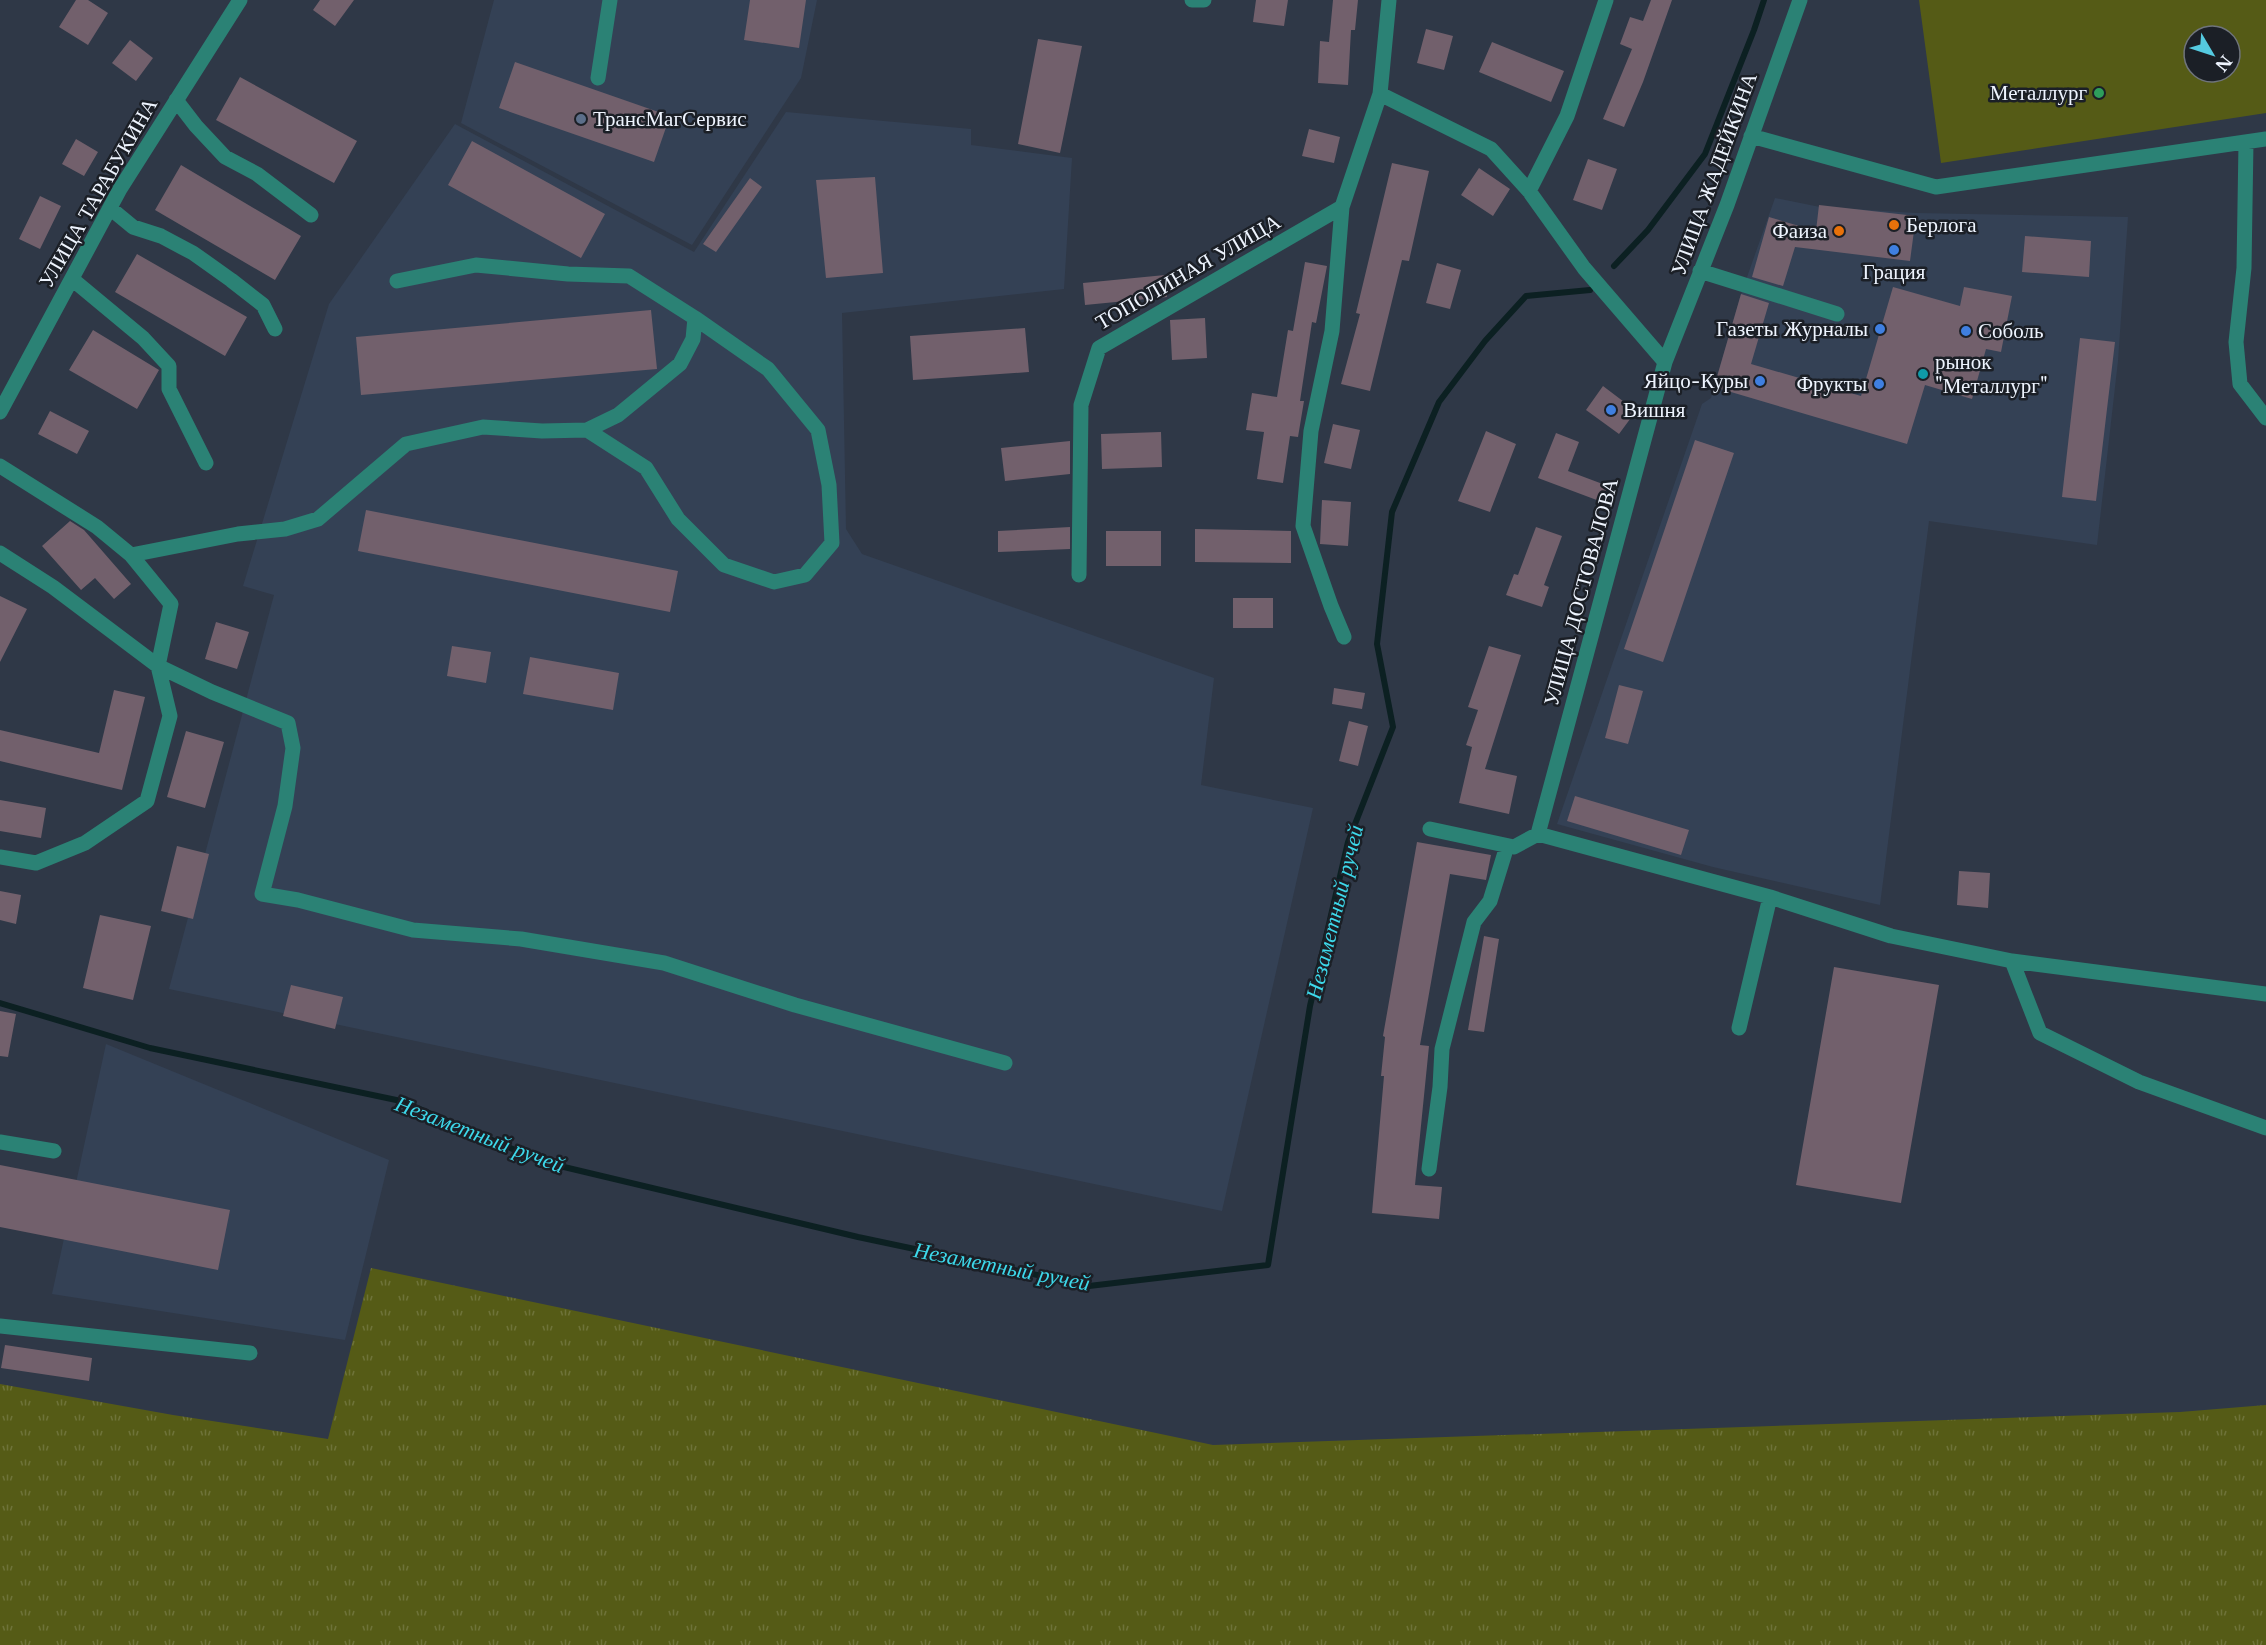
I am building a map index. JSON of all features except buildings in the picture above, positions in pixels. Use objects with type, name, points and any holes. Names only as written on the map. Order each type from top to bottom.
[{"type":"street","name":"УЛИЦА ТАРАБУКИНА","points":[[0,412],[110,208],[240,0]]},
{"type":"street","points":[[598,78],[610,0]]},
{"type":"street","points":[[1192,0],[1204,0]]},
{"type":"street","points":[[1344,637],[1303,526],[1311,431],[1332,331],[1342,207],[1380,94],[1389,0]]},
{"type":"street","points":[[1529,191],[1566,116],[1606,0]]},
{"type":"street","name":"УЛИЦА ЖАДЕЙКИНА","points":[[1665,362],[1800,0]]},
{"type":"street","points":[[1380,94],[1491,149],[1529,191],[1584,268],[1665,362]]},
{"type":"street","points":[[176,100],[225,157],[258,174],[311,215]]},
{"type":"street","points":[[1751,136],[1936,187],[2266,139]]},
{"type":"street","points":[[2246,142],[2244,268],[2236,342],[2240,384],[2266,418]]},
{"type":"street","name":"ТОПОЛИНАЯ УЛИЦА","points":[[1079,575],[1081,405],[1099,348],[1342,207]]},
{"type":"street","points":[[110,208],[133,227],[161,236],[194,253],[231,280],[263,305],[275,329]]},
{"type":"street","points":[[397,281],[476,265],[568,274],[630,276],[768,369],[818,430],[830,485],[832,543],[806,575],[774,582],[724,565],[678,519],[646,468],[587,430]]},
{"type":"street","points":[[1700,271],[1837,314]]},
{"type":"street","points":[[72,279],[142,338],[169,366],[169,388],[206,463]]},
{"type":"street","points":[[131,555],[238,534],[285,529],[318,519],[406,444],[483,427],[587,430],[618,415],[680,364],[693,339],[695,318]]},
{"type":"street","name":"УЛИЦА ДОСТОВАЛОВА","points":[[1538,834],[1665,362]]},
{"type":"street","points":[[0,466],[97,527],[131,555],[171,603],[158,666],[170,716],[147,801],[85,843],[36,863],[0,857]]},
{"type":"street","points":[[0,553],[53,587],[158,666],[212,692],[288,723],[293,748],[285,807],[262,894],[298,900],[413,930],[521,939],[664,963],[795,1005],[1005,1063]]},
{"type":"street","points":[[1430,829],[1514,847],[1538,834],[1770,897],[1891,936],[2012,960],[2266,994]]},
{"type":"street","points":[[1429,1169],[1440,1087],[1442,1049],[1474,922],[1490,902],[1507,846]]},
{"type":"street","points":[[1739,1028],[1770,897]]},
{"type":"street","points":[[2012,960],[2040,1033],[2139,1082],[2266,1128]]},
{"type":"street","points":[[0,1142],[54,1151]]},
{"type":"street","points":[[0,1326],[250,1353]]},
{"type":"shaded area","points":[[494,0],[817,0],[801,78],[692,245],[461,123]]},
{"type":"shaded area","points":[[786,112],[971,129],[971,145],[1072,158],[1064,289],[842,313],[846,529],[862,554],[1214,678],[1201,785],[1313,808],[1222,1211],[169,989],[274,595],[243,586],[329,304],[455,124],[694,252]]},
{"type":"shaded area","points":[[1775,198],[1820,207],[1916,213],[2128,217],[2118,361],[2097,545],[1929,521],[1880,905],[1713,867],[1557,824],[1702,404],[1711,398],[1741,294]]},
{"type":"shaded area","points":[[106,1044],[389,1160],[345,1340],[52,1294]]},
{"type":"green space","name":"Металлург","points":[[1919,0],[2266,0],[2266,113],[1941,163]]},
{"type":"green space","points":[[371,1268],[1213,1445],[2180,1412],[2266,1405],[2266,1645],[0,1645],[0,1384],[173,1415],[328,1439]]},
{"type":"waterway","name":"Незаметный ручей","points":[[1614,266],[1648,230],[1705,154],[1764,0]]},
{"type":"waterway","name":"Незаметный ручей","points":[[0,1003],[150,1048],[401,1101],[543,1162],[858,1237],[1089,1286],[1268,1265],[1310,1006],[1348,842],[1393,727],[1377,644],[1392,512],[1439,402],[1485,341],[1526,296],[1590,290]]},
{"type":"place","name":"Металлург","points":[[2099,93]]},
{"type":"place","name":"ТрансМагСервис","points":[[581,119]]},
{"type":"place","name":"Берлога","points":[[1894,225]]},
{"type":"place","name":"Фаиза","points":[[1839,231]]},
{"type":"place","name":"Грация","points":[[1894,250]]},
{"type":"place","name":"Газеты Журналы","points":[[1880,329]]},
{"type":"place","name":"Соболь","points":[[1966,331]]},
{"type":"place","name":"рынок \"Металлург\"","points":[[1923,374]]},
{"type":"place","name":"Яйцо-Куры","points":[[1760,381]]},
{"type":"place","name":"Фрукты","points":[[1879,384]]},
{"type":"place","name":"Вишня","points":[[1611,410]]}]
